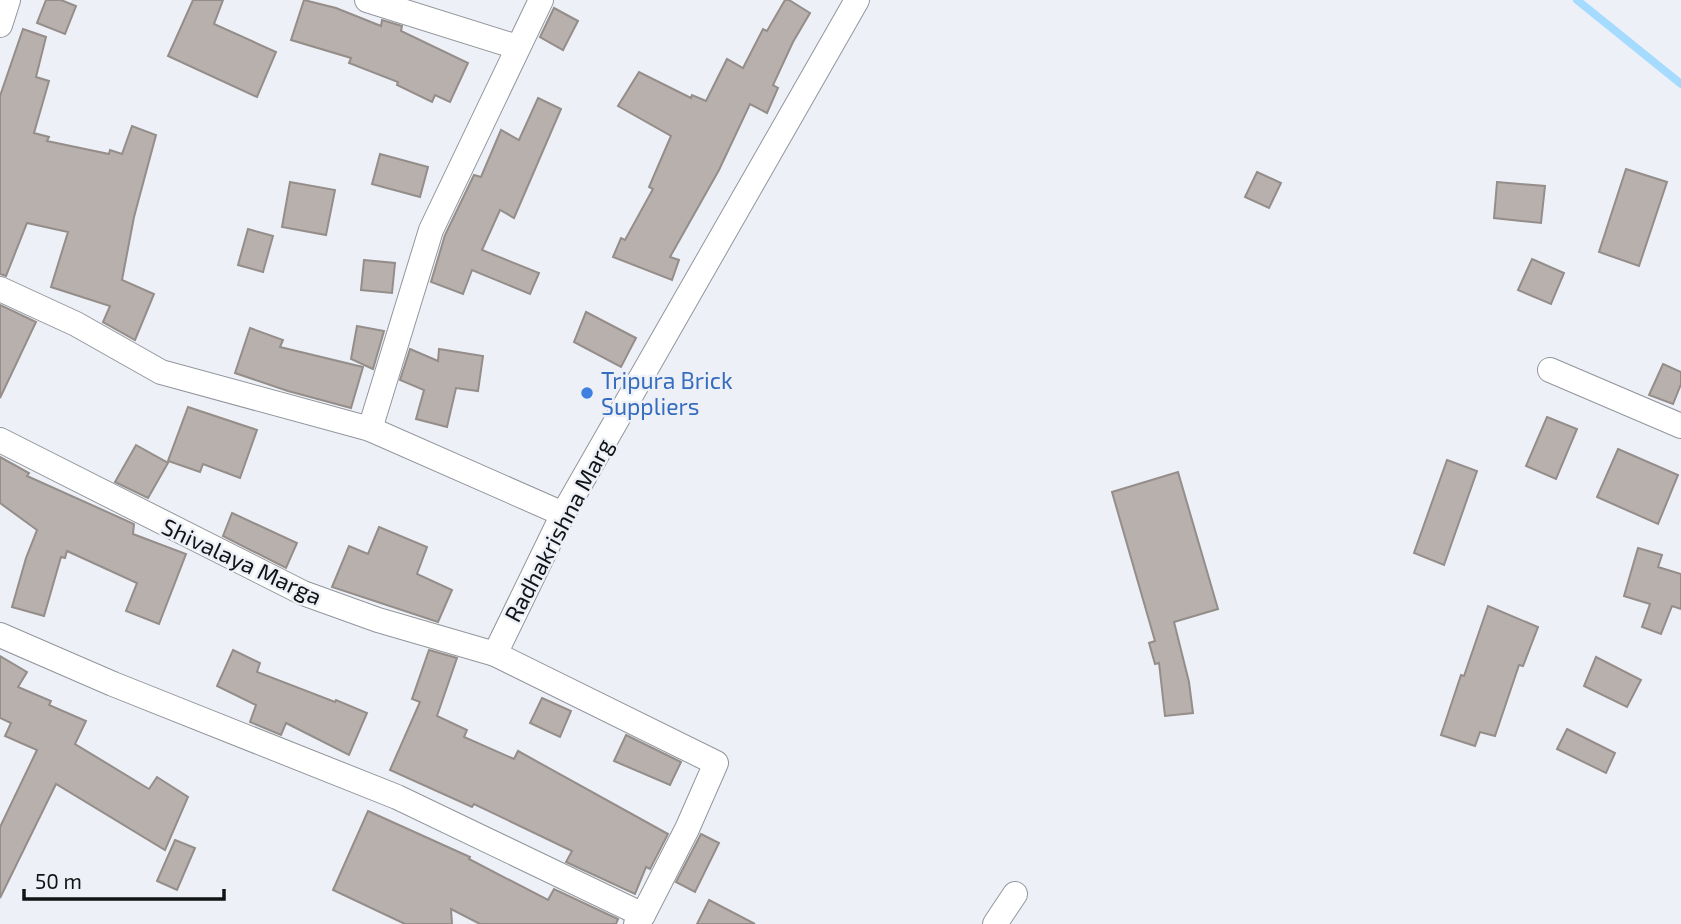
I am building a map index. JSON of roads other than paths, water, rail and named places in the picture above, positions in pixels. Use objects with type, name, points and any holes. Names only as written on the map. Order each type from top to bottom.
[{"type":"street","points":[[0,24],[8,0]]},
{"type":"street","points":[[368,0],[517,47]]},
{"type":"street","points":[[370,429],[431,230],[541,0]]},
{"type":"street","name":"Radhakrishna Marg","points":[[495,654],[563,514],[857,0]]},
{"type":"street","points":[[0,289],[76,324],[161,372],[370,429],[563,514]]},
{"type":"street","points":[[1550,370],[1681,426]]},
{"type":"street","name":"Shivalaya Marga","points":[[0,440],[303,593],[378,620],[495,654]]},
{"type":"street","points":[[0,635],[113,684],[397,797],[640,919],[687,829],[716,763],[495,654]]},
{"type":"street","points":[[995,924],[1015,894]]},
{"type":"waterway","points":[[1577,0],[1681,84]]},
{"type":"place","name":"Tripura Brick Suppliers","points":[[587,393]]}]
